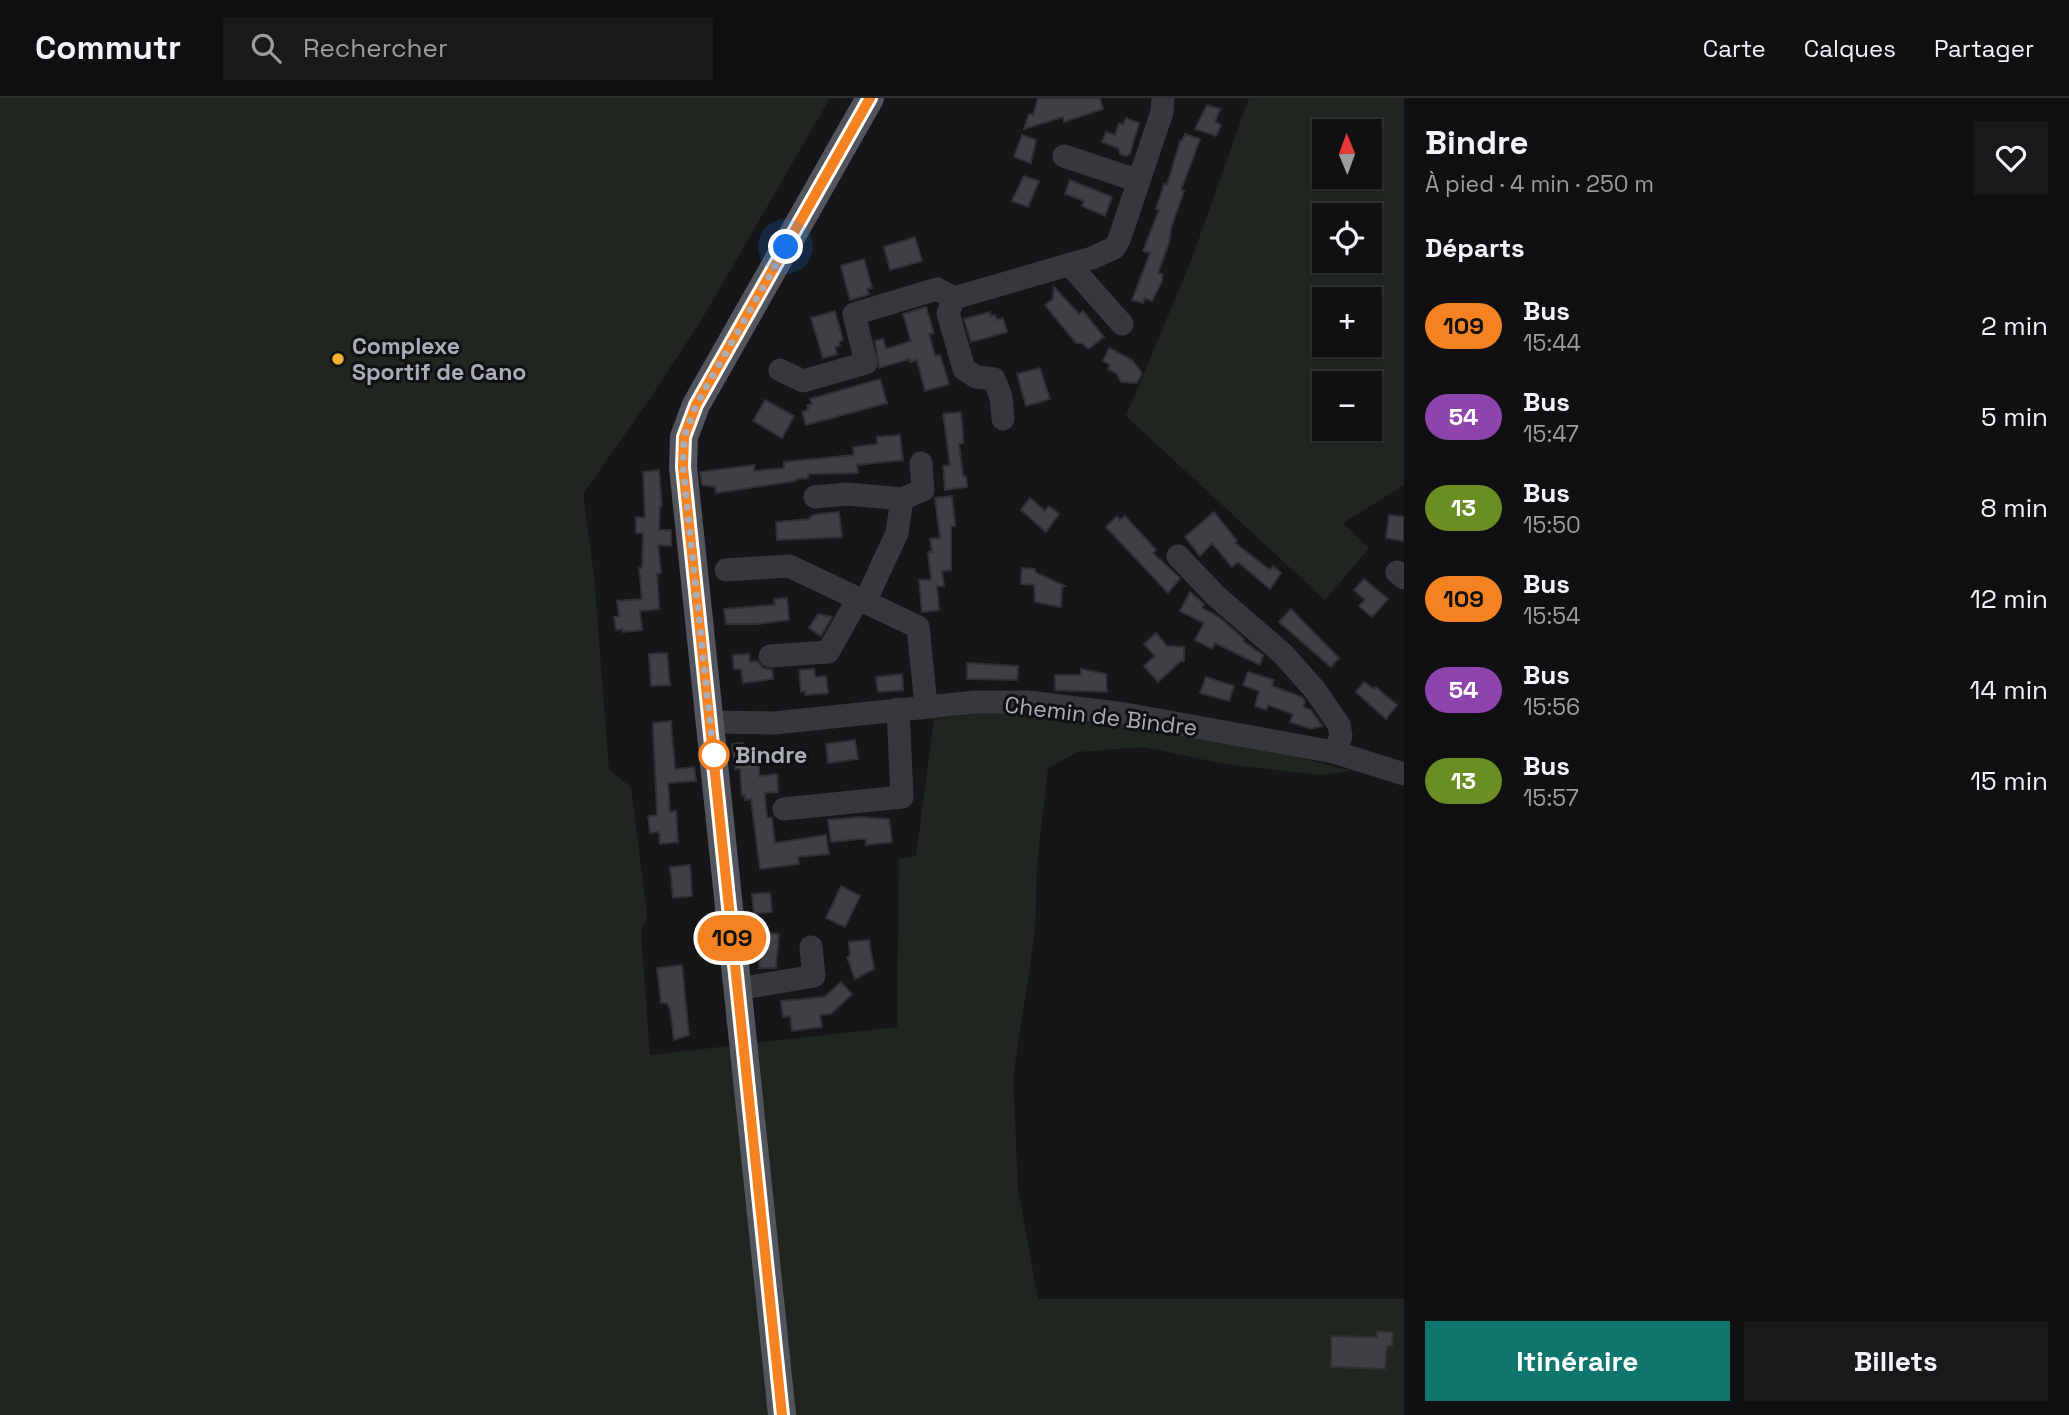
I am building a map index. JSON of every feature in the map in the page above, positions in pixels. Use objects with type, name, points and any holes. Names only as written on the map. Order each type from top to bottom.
[{"type":"main road","points":[[782,1415],[683,467],[684,437],[696,405],[870,98]]},
{"type":"street","points":[[780,370],[803,381],[866,363],[854,314],[937,289],[954,298],[1070,265],[1114,248],[1162,112],[1163,98]]},
{"type":"street","points":[[1064,156],[1139,181]]},
{"type":"street","points":[[1070,265],[1122,324]]},
{"type":"street","points":[[954,298],[948,313],[964,369],[976,377],[994,379],[1001,397],[1003,419]]},
{"type":"street","points":[[815,497],[847,494],[902,499],[923,490],[920,463]]},
{"type":"street","points":[[770,656],[828,652],[861,600],[897,533],[902,499]]},
{"type":"street","points":[[1178,556],[1216,596],[1283,654],[1315,690],[1339,725],[1341,736],[1334,752]]},
{"type":"street","points":[[726,570],[789,566],[918,627],[926,706]]},
{"type":"street","name":"Chemin de Bindre","points":[[710,722],[774,723],[926,706],[1028,702],[1083,708],[1334,752],[1404,774]]},
{"type":"street","points":[[784,809],[902,797],[898,709]]},
{"type":"street","points":[[738,989],[814,976],[811,947]]},
{"type":"shaded area","points":[[0,98],[830,98],[702,319],[583,494],[594,576],[609,770],[631,787],[647,915],[641,932],[650,1055],[897,1027],[899,859],[916,856],[934,719],[1010,710],[1131,725],[1286,754],[1351,771],[1321,775],[1224,764],[1144,747],[1078,752],[1048,768],[1037,865],[1035,932],[1013,1077],[1018,1189],[1038,1299],[1404,1299],[1404,1415],[0,1415]]},
{"type":"shaded area","points":[[1249,98],[1404,98],[1404,485],[1343,523],[1369,548],[1325,600],[1126,416],[1191,261]]},
{"type":"building","points":[[1038,98],[1100,98],[1103,109],[1064,122],[1063,117],[1024,129],[1029,114],[1033,115]]},
{"type":"building","points":[[1207,105],[1220,109],[1215,122],[1221,125],[1216,136],[1195,129]]},
{"type":"building","points":[[1126,118],[1139,123],[1130,154],[1126,156],[1120,154],[1118,148],[1102,142],[1106,132],[1115,135],[1119,123],[1123,125]]},
{"type":"building","points":[[1185,134],[1200,139],[1181,190],[1184,191],[1158,273],[1162,274],[1162,281],[1152,301],[1145,298],[1143,303],[1132,300],[1150,253],[1143,251],[1159,210],[1156,209],[1164,184],[1167,185],[1180,141]]},
{"type":"building","points":[[1022,135],[1036,140],[1031,163],[1014,157]]},
{"type":"building","points":[[1024,176],[1039,181],[1028,207],[1012,201]]},
{"type":"building","points":[[1070,180],[1112,197],[1105,216],[1082,206],[1084,201],[1065,194]]},
{"type":"building","points":[[915,237],[922,261],[890,270],[884,247]]},
{"type":"building","points":[[864,259],[872,288],[867,289],[869,294],[850,300],[841,266]]},
{"type":"building","points":[[1054,287],[1079,314],[1083,311],[1104,337],[1088,349],[1082,343],[1076,343],[1045,305],[1053,299]]},
{"type":"building","points":[[926,307],[934,333],[929,334],[935,356],[940,355],[949,384],[925,391],[917,360],[910,362],[909,359],[879,368],[875,341],[883,339],[886,349],[911,341],[903,314]]},
{"type":"building","points":[[835,311],[843,340],[839,342],[840,346],[835,347],[837,354],[823,358],[811,318]]},
{"type":"building","points":[[990,312],[997,320],[1003,318],[1007,332],[971,342],[964,319]]},
{"type":"building","points":[[1109,348],[1132,360],[1142,373],[1137,383],[1121,382],[1116,373],[1108,369],[1110,365],[1103,361]]},
{"type":"building","points":[[1040,368],[1050,399],[1026,406],[1017,374]]},
{"type":"building","points":[[880,379],[887,403],[806,425],[802,412],[808,410],[807,405],[812,404],[810,399]]},
{"type":"building","points":[[765,400],[794,416],[782,438],[753,421]]},
{"type":"building","points":[[961,412],[963,443],[959,444],[967,487],[945,490],[943,466],[950,465],[943,414]]},
{"type":"building","points":[[900,435],[903,460],[857,465],[858,473],[808,474],[808,478],[796,481],[716,493],[715,487],[702,485],[700,472],[754,465],[754,471],[784,468],[784,462],[854,455],[853,447],[877,444],[877,437]]},
{"type":"building","points":[[659,470],[662,506],[659,530],[671,530],[671,546],[658,545],[661,573],[657,574],[659,609],[640,611],[642,630],[623,632],[622,629],[616,630],[614,617],[619,616],[617,601],[642,599],[639,568],[642,568],[643,533],[636,533],[636,517],[645,518],[643,472]]},
{"type":"building","points":[[952,496],[955,526],[951,526],[951,570],[942,571],[944,586],[937,586],[939,610],[922,612],[919,580],[931,580],[928,552],[932,552],[930,539],[940,538],[935,498]]},
{"type":"building","points":[[1030,498],[1045,511],[1049,506],[1059,514],[1046,532],[1021,510]]},
{"type":"building","points":[[839,512],[842,537],[777,540],[776,522],[810,519],[817,514]]},
{"type":"building","points":[[1214,512],[1237,541],[1235,543],[1270,570],[1273,566],[1281,573],[1270,589],[1238,562],[1232,567],[1212,543],[1200,556],[1185,537]]},
{"type":"building","points":[[1389,515],[1404,517],[1404,541],[1386,538]]},
{"type":"building","points":[[1117,516],[1120,520],[1125,516],[1156,550],[1153,553],[1180,578],[1168,593],[1106,527]]},
{"type":"building","points":[[1022,568],[1035,569],[1035,572],[1065,586],[1062,587],[1061,607],[1035,602],[1034,585],[1021,584]]},
{"type":"building","points":[[1364,579],[1388,599],[1372,617],[1359,606],[1365,600],[1354,590]]},
{"type":"building","points":[[1190,592],[1204,604],[1202,608],[1219,617],[1244,639],[1243,641],[1263,655],[1260,665],[1215,643],[1212,649],[1195,640],[1204,623],[1180,611]]},
{"type":"building","points":[[787,598],[789,620],[726,624],[724,609],[775,605],[774,599]]},
{"type":"building","points":[[1291,609],[1339,658],[1331,667],[1279,622]]},
{"type":"building","points":[[818,614],[832,617],[821,636],[809,628]]},
{"type":"building","points":[[1156,633],[1167,646],[1184,647],[1184,661],[1158,682],[1144,666],[1155,656],[1144,644]]},
{"type":"building","points":[[667,653],[670,685],[651,686],[649,654]]},
{"type":"building","points":[[749,654],[750,662],[757,661],[763,668],[772,670],[773,679],[743,683],[741,669],[734,669],[733,655]]},
{"type":"building","points":[[967,663],[1018,666],[1017,680],[967,679]]},
{"type":"building","points":[[814,669],[815,677],[826,676],[828,693],[805,695],[805,691],[801,692],[799,670]]},
{"type":"building","points":[[1081,669],[1106,674],[1107,692],[1055,690],[1055,675],[1081,675]]},
{"type":"building","points":[[1248,672],[1274,680],[1272,686],[1302,697],[1305,701],[1303,707],[1311,710],[1322,726],[1311,729],[1290,722],[1293,714],[1268,705],[1266,710],[1255,706],[1259,691],[1243,685]]},
{"type":"building","points":[[902,674],[903,690],[878,692],[876,677]]},
{"type":"building","points":[[1206,677],[1234,686],[1229,701],[1200,693]]},
{"type":"building","points":[[1364,682],[1374,689],[1376,687],[1397,705],[1386,719],[1356,692]]},
{"type":"building","points":[[671,721],[675,769],[694,767],[696,781],[668,783],[670,812],[676,811],[678,842],[660,844],[659,832],[650,833],[648,816],[657,815],[653,723]]},
{"type":"building","points":[[855,740],[858,759],[828,763],[826,744]]},
{"type":"building","points":[[743,743],[745,760],[754,759],[755,764],[759,763],[759,776],[777,774],[778,792],[765,793],[767,818],[772,818],[775,843],[826,835],[829,854],[798,857],[799,864],[760,869],[751,799],[745,800],[745,795],[742,796],[740,769],[735,769],[732,744]]},
{"type":"building","points":[[859,817],[889,819],[892,842],[866,845],[866,839],[861,839],[831,842],[828,820]]},
{"type":"building","points":[[690,865],[692,896],[673,898],[670,867]]},
{"type":"building","points":[[841,886],[860,896],[845,927],[826,918]]},
{"type":"building","points":[[770,893],[772,912],[754,914],[752,894]]},
{"type":"building","points":[[766,933],[779,934],[776,968],[759,968],[761,941],[765,941]]},
{"type":"building","points":[[869,940],[874,969],[855,979],[847,957],[850,956],[849,942]]},
{"type":"building","points":[[682,965],[689,1035],[674,1040],[670,1009],[667,1003],[661,1003],[657,968]]},
{"type":"building","points":[[841,982],[852,994],[831,1014],[820,1015],[822,1027],[792,1031],[790,1016],[783,1017],[781,1001],[824,997]]},
{"type":"building","points":[[1377,1331],[1393,1332],[1392,1346],[1387,1346],[1385,1369],[1331,1367],[1331,1336],[1377,1337]]},
{"type":"bus line","name":"109","points":[[782,1415],[683,467],[684,437],[696,405],[870,98]]},
{"type":"place","name":"Complexe Sportif de Cano","points":[[338,359]]},
{"type":"place","name":"Bindre","points":[[714,755]]},
{"type":"route","points":[[714,755],[715,769],[683,467],[684,437],[696,405],[786,247]]}]
